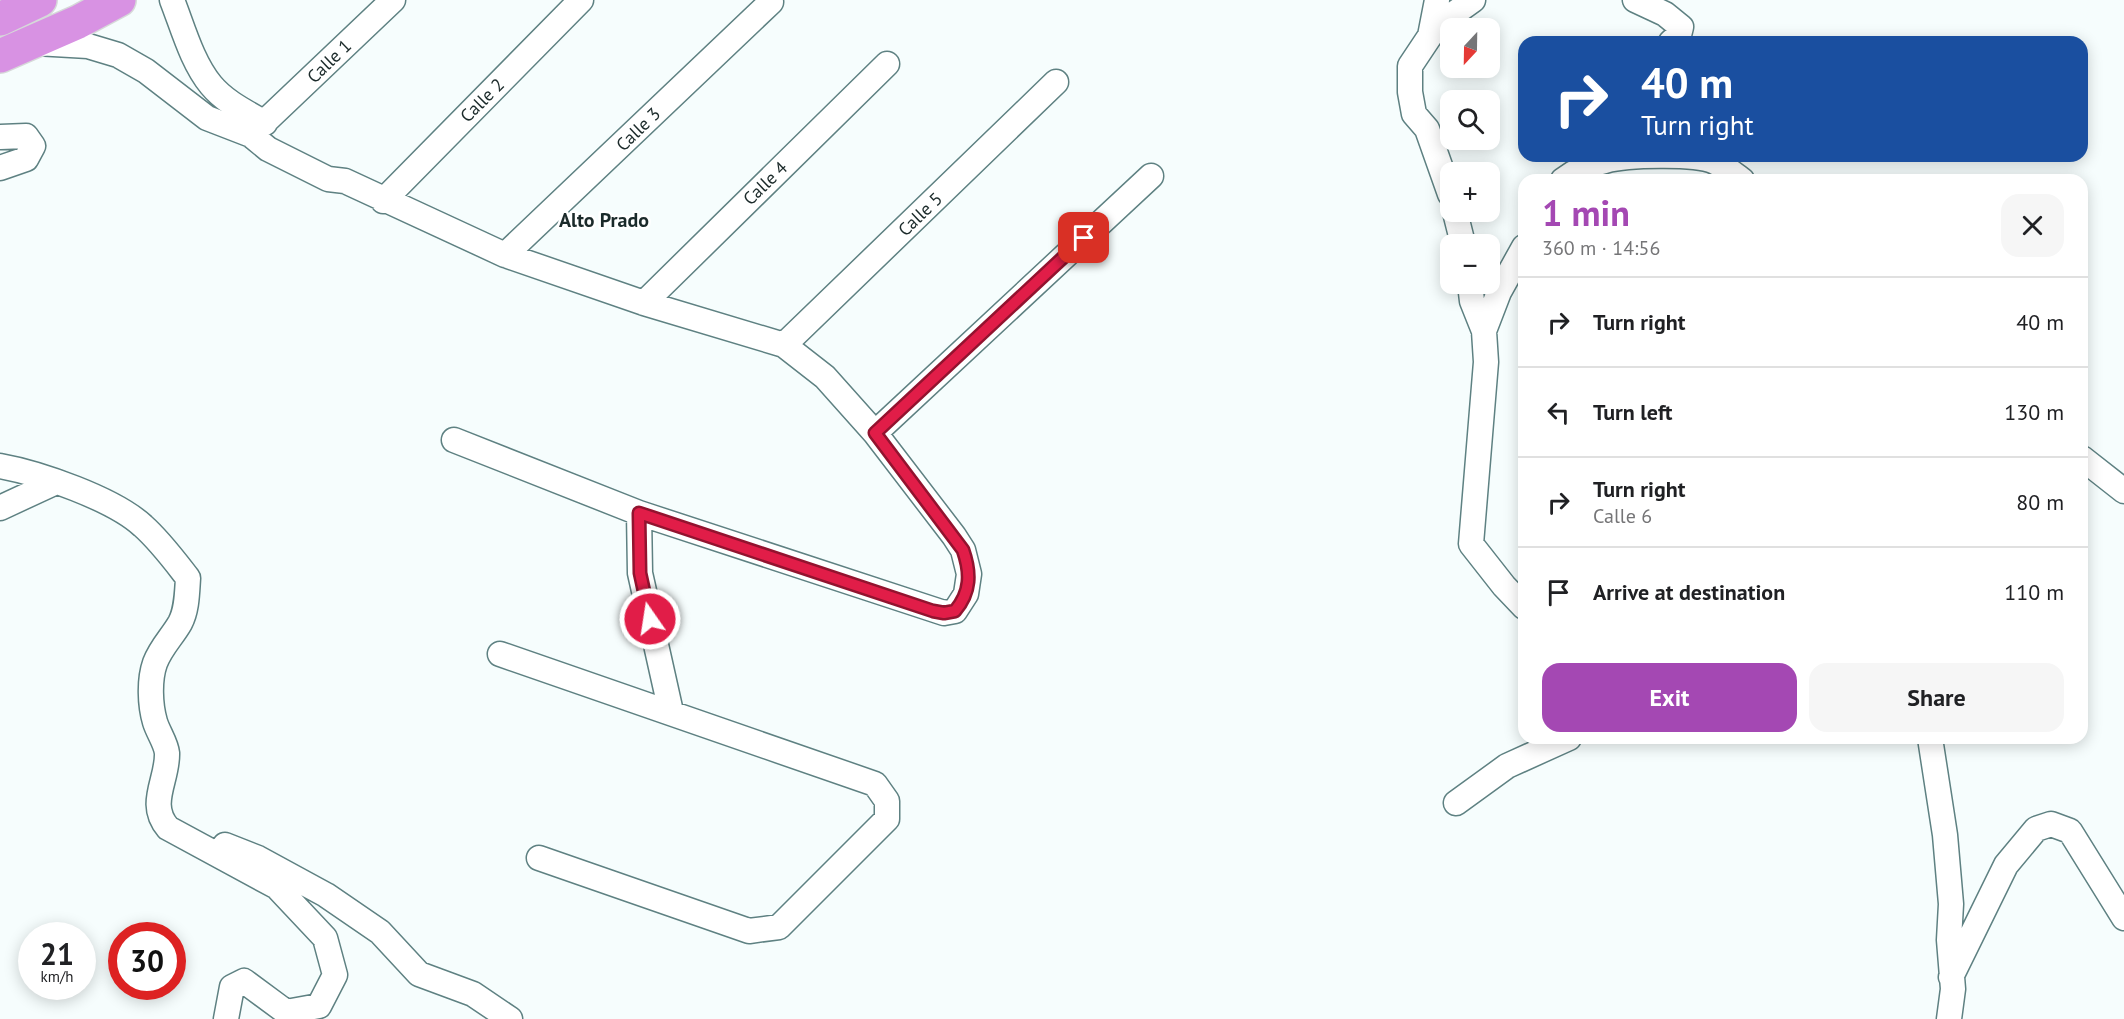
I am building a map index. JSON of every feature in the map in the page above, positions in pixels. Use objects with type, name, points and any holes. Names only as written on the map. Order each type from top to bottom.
[{"type":"highway","points":[[0,5],[34,0]]},
{"type":"highway","points":[[0,19],[40,0]]},
{"type":"highway","points":[[0,56],[119,0]]},
{"type":"street","points":[[172,0],[199,68],[211,86],[258,129],[268,149],[328,178],[345,181],[383,201],[505,255],[644,303],[784,345],[825,377],[875,433],[963,550],[968,563],[966,594],[955,611],[944,613],[933,611],[639,513],[454,440]]},
{"type":"street","name":"Calle 1","points":[[258,129],[393,0]]},
{"type":"street","name":"Calle 2","points":[[383,201],[581,0]]},
{"type":"street","points":[[1437,0],[1427,43],[1410,66],[1410,92],[1414,114],[1427,129],[1440,166]]},
{"type":"street","points":[[1432,26],[1441,23],[1473,0]]},
{"type":"street","points":[[1635,0],[1665,14],[1681,27],[1677,36]]},
{"type":"street","name":"Calle 3","points":[[505,255],[771,2]]},
{"type":"street","points":[[31,43],[71,44],[118,55],[146,71],[207,118],[258,129]]},
{"type":"street","name":"Calle 4","points":[[644,303],[887,64]]},
{"type":"street","name":"Calle 5","points":[[784,345],[1056,82]]},
{"type":"street","points":[[0,137],[26,136],[33,146],[26,159],[0,168]]},
{"type":"street","points":[[1572,174],[1602,162]]},
{"type":"street","points":[[1715,162],[1733,174]]},
{"type":"street","points":[[875,433],[1151,176]]},
{"type":"street","points":[[1484,331],[1499,292],[1518,258]]},
{"type":"street","points":[[1471,294],[1484,331],[1486,362],[1471,544],[1518,601]]},
{"type":"street","points":[[2088,463],[2124,491]]},
{"type":"street","points":[[0,466],[26,471],[119,509],[142,525],[188,578],[187,601],[180,623],[166,641],[155,664],[151,693],[155,722],[167,752],[158,798],[160,816],[168,828],[277,887],[325,938],[335,975],[321,1013],[286,1012],[244,981],[232,987],[226,1019]]},
{"type":"street","points":[[0,508],[56,482]]},
{"type":"street","points":[[639,513],[640,573],[671,712]]},
{"type":"street","points":[[500,654],[875,784],[887,801],[887,819],[779,927],[750,931],[539,858]]},
{"type":"street","points":[[1456,803],[1508,766],[1556,744]]},
{"type":"street","points":[[1931,744],[1945,835],[1951,904],[1953,1004],[1949,1019]]},
{"type":"street","points":[[1951,977],[2006,865],[2036,829],[2051,824],[2070,831],[2124,918]]},
{"type":"street","points":[[187,839],[219,843],[238,850],[326,894],[380,932],[418,974],[473,994],[510,1019]]},
{"type":"district","name":"Alto Prado","points":[[604,220]]},
{"type":"route","points":[[650,619],[640,573],[639,513],[933,611],[944,613],[955,611],[962,602],[968,585],[968,563],[963,550],[875,433],[1084,238]]}]
